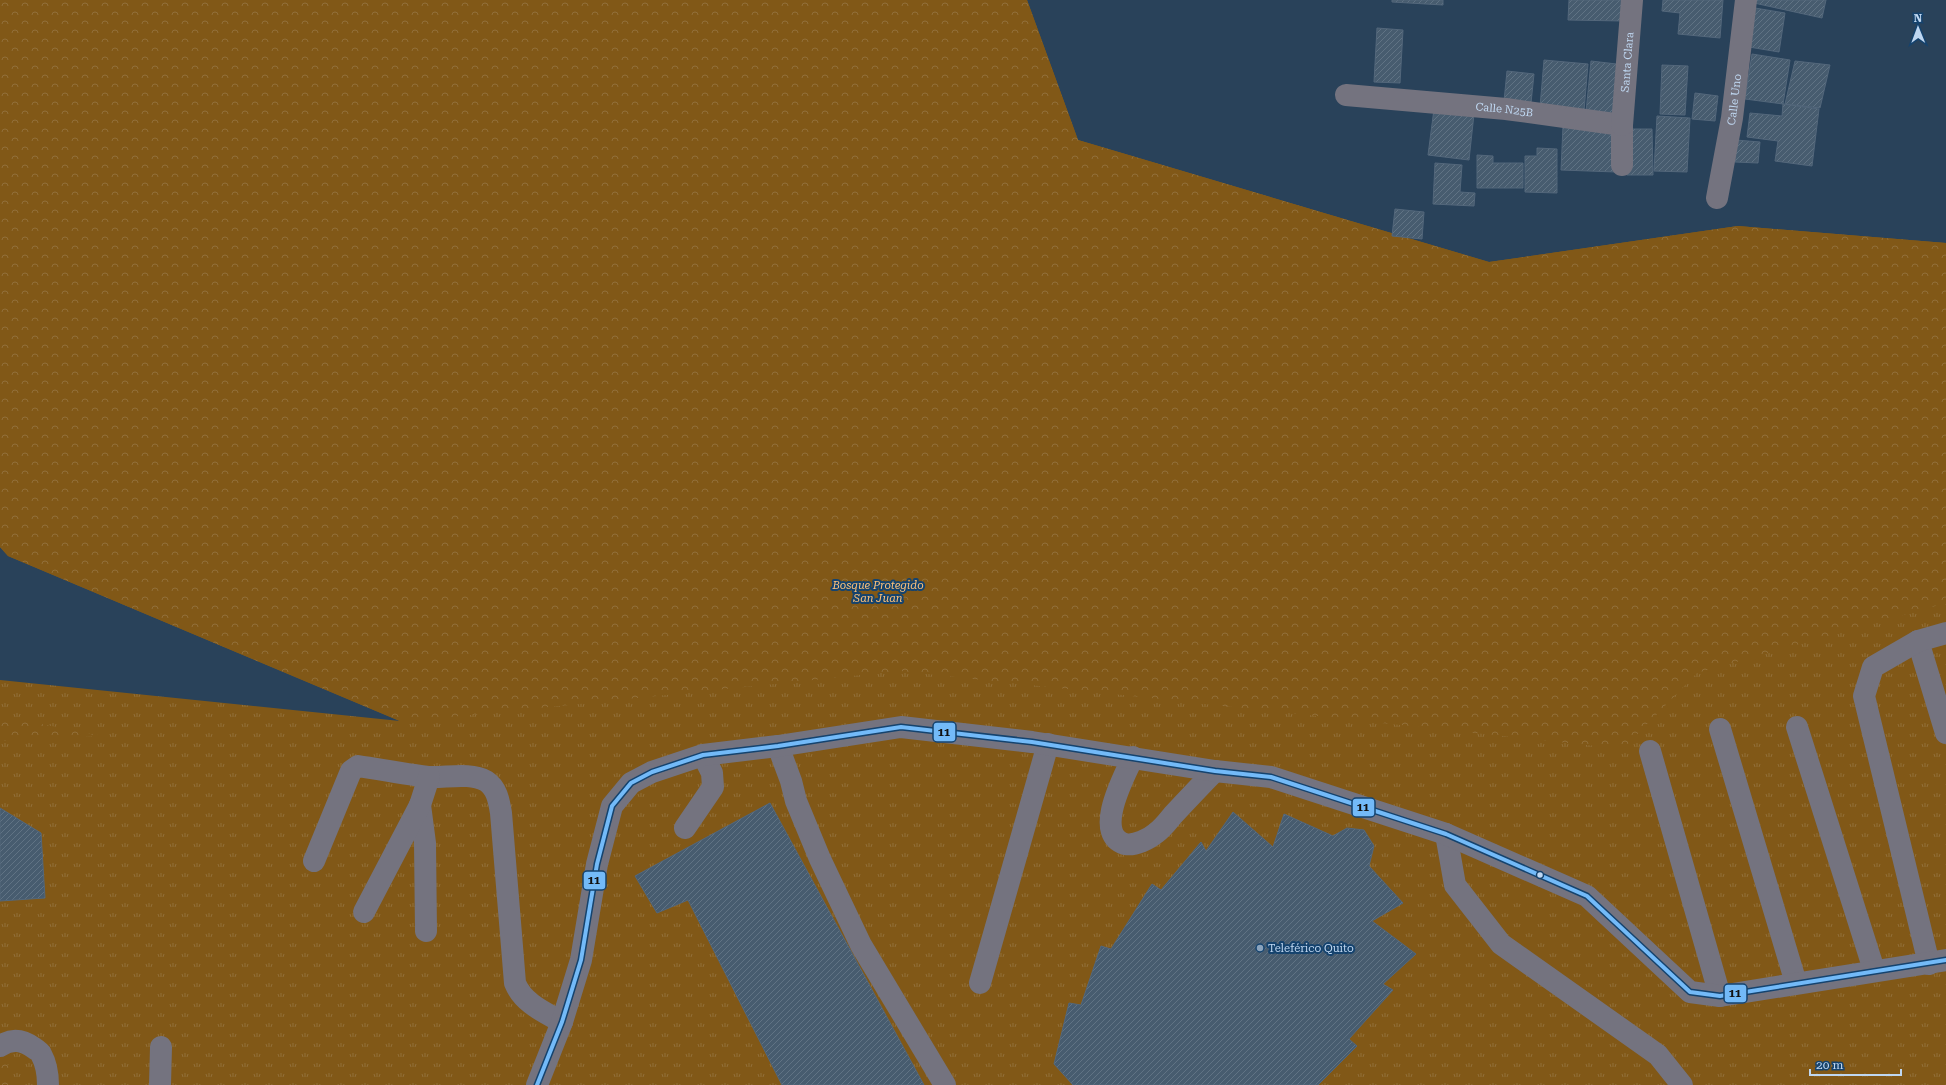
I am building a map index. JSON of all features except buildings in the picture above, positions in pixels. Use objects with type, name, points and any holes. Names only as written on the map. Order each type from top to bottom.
[{"type":"street","name":"Santa Clara","points":[[1622,125],[1632,0]]},
{"type":"street","name":"Calle Uno","points":[[1717,198],[1732,118],[1746,0]]},
{"type":"street","name":"Calle N25B","points":[[1346,95],[1506,109],[1622,125]]},
{"type":"street","points":[[1622,125],[1622,164]]},
{"type":"street","points":[[537,1085],[562,1022],[581,960],[597,864],[612,806],[631,783],[652,772],[703,755],[778,746],[901,727],[1048,744],[1215,770],[1271,777],[1446,834],[1587,896],[1690,992],[1720,996],[1874,970],[1937,962],[1864,696],[1873,667],[1918,641],[1946,634]]},
{"type":"street","points":[[1918,641],[1946,733]]},
{"type":"street","points":[[1797,727],[1874,970]]},
{"type":"street","points":[[1720,728],[1796,983]]},
{"type":"street","points":[[980,983],[1048,744]]},
{"type":"street","points":[[778,746],[791,781],[796,801],[820,859],[861,945],[944,1085]]},
{"type":"street","points":[[1650,751],[1720,996]]},
{"type":"street","points":[[685,828],[713,787],[712,773],[703,755]]},
{"type":"street","points":[[1133,757],[1110,813],[1112,830],[1120,842],[1128,844],[1137,843],[1156,833],[1215,770]]},
{"type":"street","points":[[314,861],[351,771],[358,766],[429,777],[478,777],[487,782],[494,788],[498,797],[501,813],[515,983],[519,992],[527,1001],[562,1022]]},
{"type":"street","points":[[364,912],[420,805],[429,777]]},
{"type":"street","points":[[420,805],[426,843],[426,931]]},
{"type":"street","points":[[1446,834],[1455,885],[1502,944],[1658,1055],[1682,1085]]},
{"type":"street","points":[[0,1046],[16,1040],[28,1043],[41,1053],[48,1076],[48,1085]]},
{"type":"street","points":[[160,1085],[161,1047]]},
{"type":"green space","name":"Bosque Protegido San Juan","points":[[0,0],[1027,0],[1078,140],[1489,262],[1738,226],[1946,243],[1946,1085],[0,1085],[0,680],[400,721],[8,556],[0,547]]},
{"type":"green space","points":[[0,0],[1027,0],[1078,140],[1489,262],[1738,226],[1946,243],[1946,603],[1697,673],[1623,749],[900,671],[402,722],[8,556],[0,547]]},
{"type":"green space","points":[[0,716],[103,736],[0,741]]},
{"type":"green space","points":[[0,1036],[13,1085],[0,1085]]},
{"type":"transit line","name":"11","points":[[537,1085],[562,1022],[581,960],[597,864],[612,806],[631,783],[652,772],[703,755],[778,746],[901,727],[1032,742],[1215,771],[1271,777],[1446,834],[1587,896],[1690,992],[1720,996],[1946,960]]},
{"type":"place","name":"Teleférico Quito","points":[[1260,948]]}]
